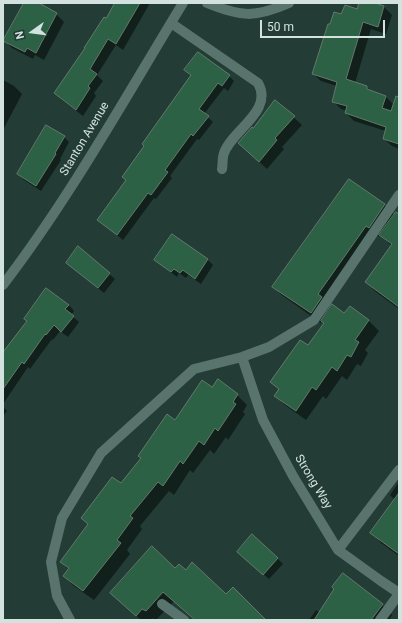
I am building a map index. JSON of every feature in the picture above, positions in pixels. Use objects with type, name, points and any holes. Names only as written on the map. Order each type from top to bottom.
[{"type":"street","name":"Stanton Avenue","points":[[3,285],[26,255],[66,197],[183,3]]},
{"type":"street","points":[[207,3],[242,15],[271,11],[289,3]]},
{"type":"street","points":[[170,24],[258,83],[262,89],[259,109],[236,135],[223,154],[222,169]]},
{"type":"street","points":[[70,620],[57,596],[51,562],[62,518],[101,453],[194,369],[242,357],[269,347],[314,320],[399,195]]},
{"type":"street","name":"Strong Way","points":[[242,357],[263,420],[293,476],[338,550],[399,594]]},
{"type":"street","points":[[338,550],[399,470]]},
{"type":"street","points":[[380,620],[399,594]]},
{"type":"street","points":[[162,604],[184,620]]},
{"type":"building","points":[[24,3],[39,3],[57,13],[36,53],[27,48],[25,52],[3,41]]},
{"type":"building","points":[[115,3],[140,3],[116,44],[108,39],[90,69],[97,74],[88,86],[90,88],[76,110],[54,93],[104,17],[106,18]]},
{"type":"building","points":[[359,3],[375,3],[384,6],[378,27],[363,22],[346,79],[367,86],[367,89],[386,96],[382,108],[391,111],[396,96],[399,97],[399,144],[383,139],[386,127],[345,113],[347,106],[332,102],[337,82],[312,74],[328,24],[330,24],[334,12],[341,14],[345,5],[357,9]]},
{"type":"building","points":[[198,52],[230,75],[222,86],[218,83],[199,109],[209,116],[193,136],[191,134],[165,170],[168,172],[151,195],[148,193],[117,235],[97,220],[126,180],[122,177],[144,146],[142,144],[191,75],[184,70]]},
{"type":"building","points":[[275,100],[295,116],[275,138],[277,140],[259,162],[238,143],[252,127],[253,128]]},
{"type":"building","points":[[46,125],[65,136],[55,153],[56,154],[36,186],[17,174]]},
{"type":"building","points":[[349,179],[385,204],[369,228],[366,226],[318,294],[322,297],[311,313],[272,287]]},
{"type":"building","points":[[396,212],[399,214],[399,307],[365,282],[392,244],[379,235]]},
{"type":"building","points":[[172,234],[208,259],[195,279],[183,270],[180,273],[174,269],[171,272],[154,260]]},
{"type":"building","points":[[78,246],[110,273],[98,288],[66,263]]},
{"type":"building","points":[[46,288],[69,305],[65,309],[74,316],[61,332],[54,325],[46,335],[45,334],[24,364],[22,362],[3,389],[3,352],[27,321],[24,319]]},
{"type":"building","points":[[332,304],[344,313],[350,306],[369,320],[355,340],[359,342],[351,357],[347,355],[337,371],[332,367],[316,390],[312,387],[296,411],[274,396],[279,389],[270,382],[300,340],[308,345],[324,323],[321,321]]},
{"type":"building","points":[[218,379],[238,394],[233,402],[236,404],[218,431],[215,428],[204,445],[199,441],[183,464],[180,461],[163,486],[158,482],[130,516],[133,518],[117,540],[121,543],[83,591],[63,576],[69,568],[60,562],[88,524],[81,518],[112,477],[121,483],[141,458],[138,456],[167,414],[175,420],[202,380],[212,387]]},
{"type":"building","points":[[399,493],[399,554],[370,533]]},
{"type":"building","points":[[252,534],[278,558],[263,575],[237,552]]},
{"type":"building","points":[[152,546],[175,568],[179,564],[186,570],[192,562],[226,594],[233,587],[266,620],[195,620],[163,592],[146,611],[142,609],[136,616],[110,593]]},
{"type":"building","points":[[343,573],[383,604],[371,620],[314,620],[334,589],[332,587]]}]
